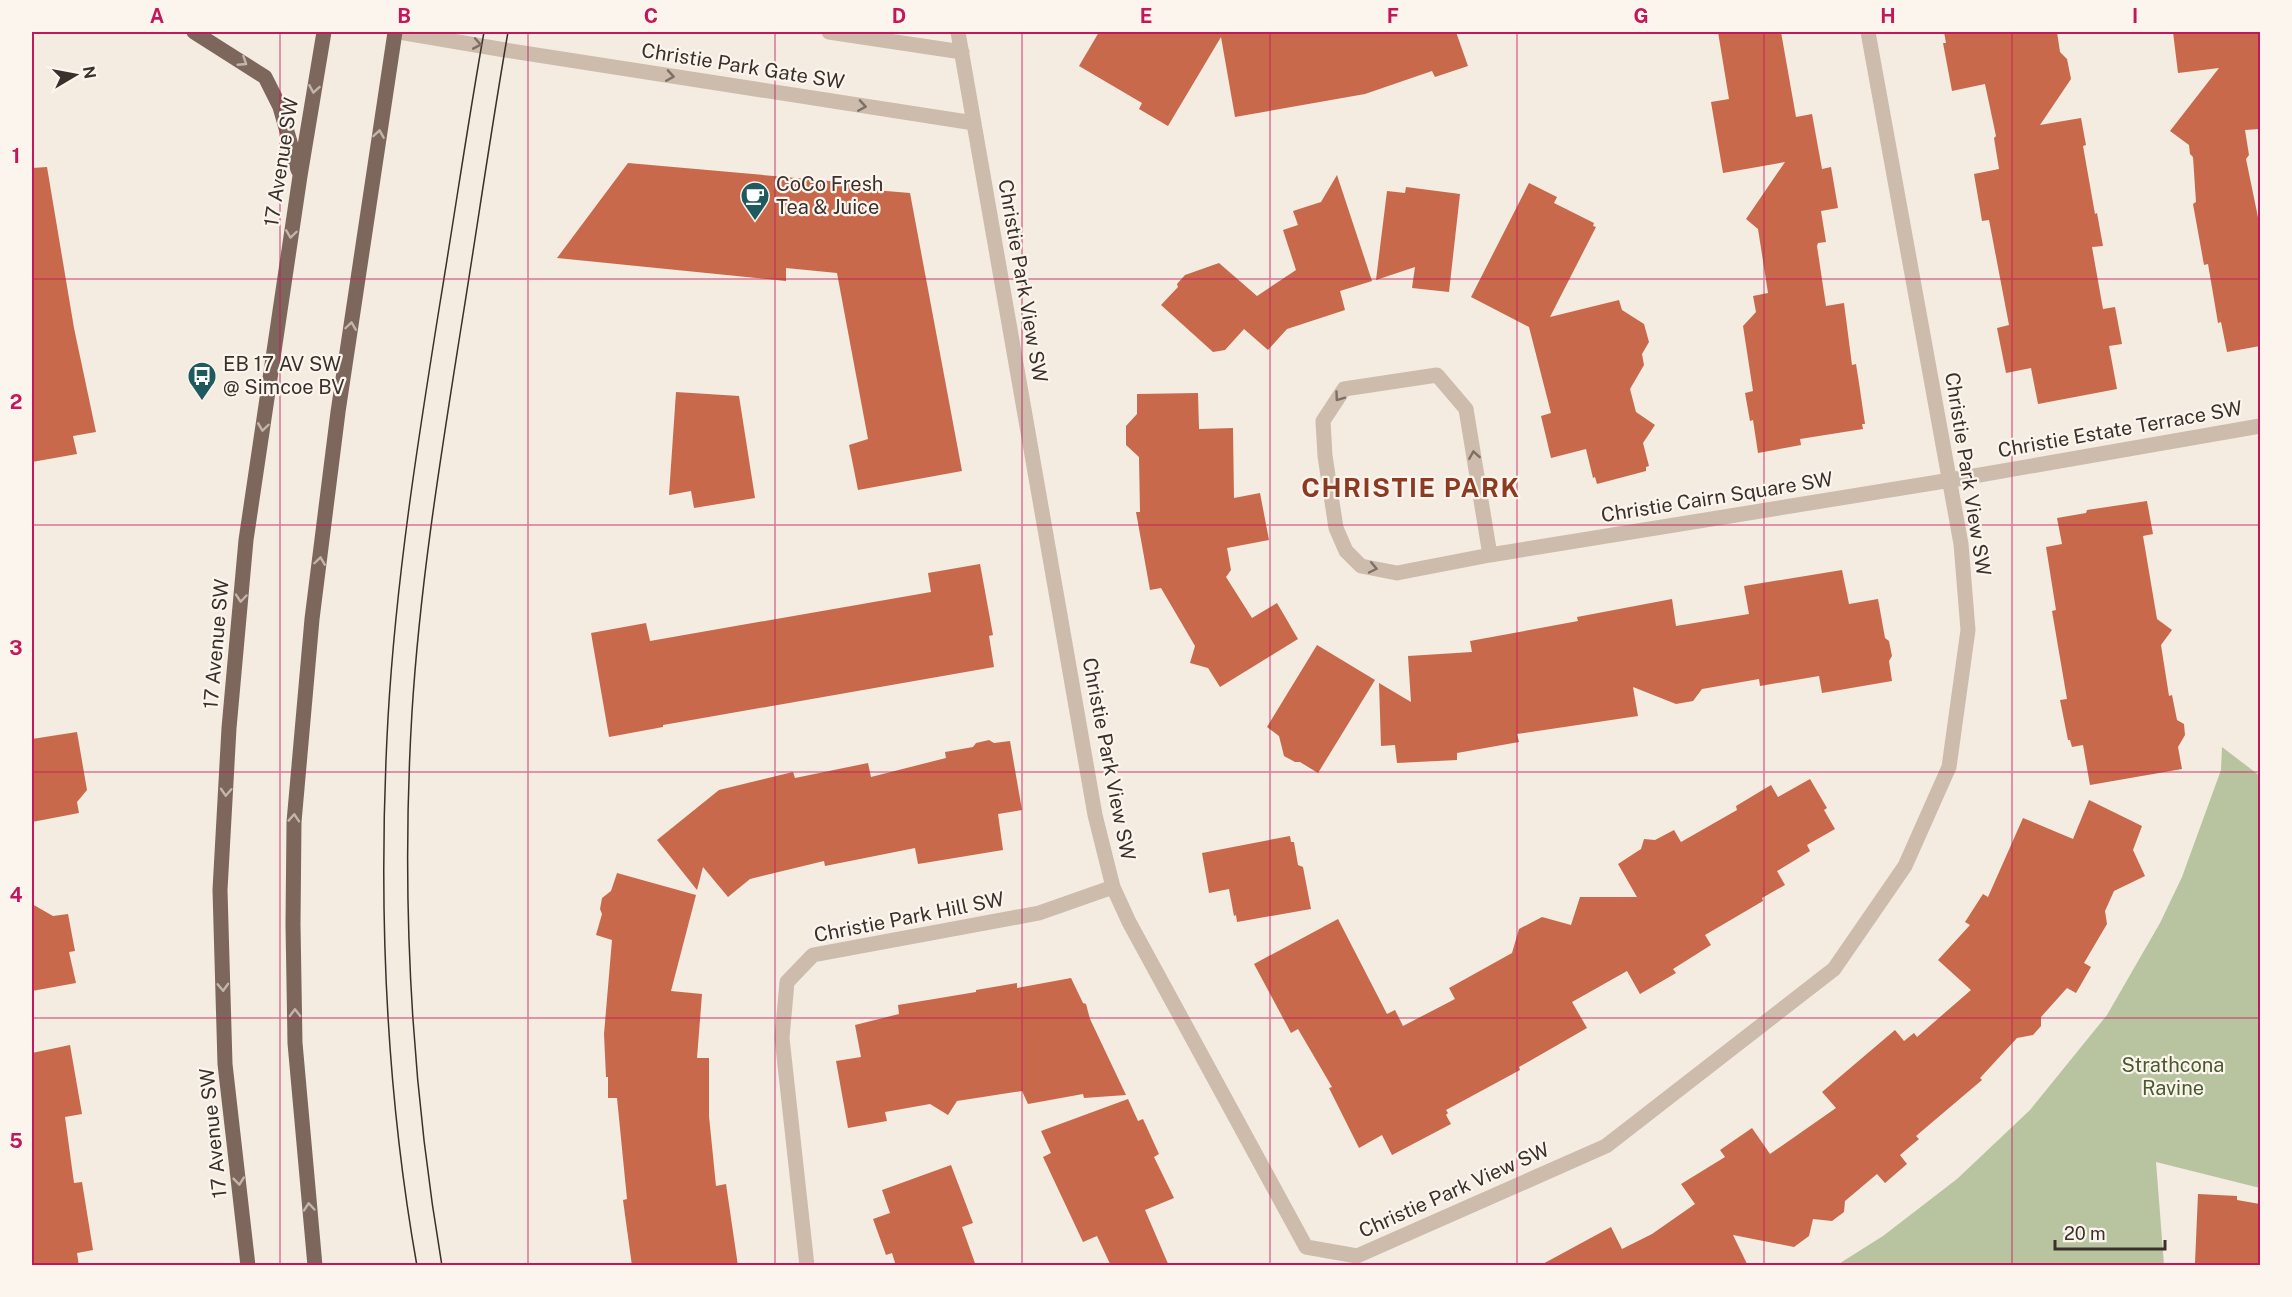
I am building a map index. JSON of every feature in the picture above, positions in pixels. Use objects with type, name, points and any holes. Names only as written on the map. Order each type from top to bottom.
[{"type":"main road","points":[[194,32],[265,77],[280,107],[300,176]]},
{"type":"main road","name":"17 Avenue SW","points":[[248,1266],[225,1064],[220,890],[229,728],[246,540],[300,176],[324,32]]},
{"type":"main road","points":[[315,1266],[295,1043],[294,822],[312,619],[338,412],[397,32]]},
{"type":"street","name":"Christie Park Gate SW","points":[[397,32],[974,123]]},
{"type":"street","points":[[829,32],[962,52]]},
{"type":"street","name":"Christie Park View SW","points":[[958,32],[1095,815],[1113,887],[1129,922],[1306,1248],[1357,1256],[1606,1146],[1834,969],[1905,866],[1949,767],[1968,630],[1961,543],[1868,32]]},
{"type":"street","name":"Christie Cairn Square SW","points":[[1490,555],[1466,409],[1437,375],[1344,389],[1323,421],[1325,456],[1336,528],[1346,551],[1361,566],[1397,573],[1490,555],[1951,480]]},
{"type":"street","name":"Christie Estate Terrace SW","points":[[1951,480],[2260,426]]},
{"type":"street","name":"Christie Park Hill SW","points":[[807,1266],[782,1038],[787,982],[813,955],[1039,913],[1113,887]]},
{"type":"green space","name":"Strathcona Ravine","points":[[2222,747],[2260,776],[2260,1188],[2156,1162],[2164,1265],[1837,1265],[1883,1236],[1957,1179],[2030,1110],[2107,1015],[2160,923],[2182,877],[2221,770]]},
{"type":"building","points":[[1099,32],[1456,32],[1468,66],[1435,77],[1432,71],[1365,94],[1235,117],[1221,37],[1168,126],[1139,109],[1142,103],[1079,66]]},
{"type":"building","points":[[1718,32],[1781,32],[1796,117],[1812,114],[1822,169],[1831,167],[1838,208],[1821,211],[1826,242],[1818,243],[1817,246],[1826,306],[1844,303],[1852,365],[1856,364],[1865,424],[1862,424],[1863,429],[1800,439],[1801,445],[1758,453],[1753,420],[1750,421],[1745,393],[1753,391],[1743,326],[1756,312],[1753,296],[1768,293],[1758,229],[1746,219],[1785,162],[1723,173],[1711,102],[1729,99]]},
{"type":"building","points":[[1944,32],[2057,32],[2060,52],[2067,59],[2071,79],[2040,125],[2081,118],[2086,145],[2083,146],[2103,246],[2092,247],[2103,309],[2115,307],[2122,344],[2109,346],[2117,389],[2038,404],[2031,368],[2006,373],[1997,328],[2009,325],[1989,220],[1982,221],[1974,174],[1999,169],[1994,138],[1996,136],[1985,84],[1952,91],[1943,43],[1946,43]]},
{"type":"building","points":[[2173,32],[2260,32],[2260,129],[2245,130],[2249,155],[2246,159],[2260,227],[2260,346],[2227,352],[2221,322],[2218,323],[2208,264],[2204,265],[2193,204],[2196,202],[2193,157],[2190,154],[2189,145],[2170,131],[2219,68],[2178,73]]},
{"type":"building","points":[[628,163],[875,185],[874,190],[910,193],[962,471],[858,490],[849,445],[868,439],[837,273],[786,268],[786,281],[557,258]]},
{"type":"building","points":[[47,167],[74,328],[96,432],[73,436],[77,454],[32,462],[32,168]]},
{"type":"building","points":[[1337,175],[1372,281],[1340,291],[1345,310],[1287,329],[1268,350],[1244,329],[1225,350],[1213,352],[1161,305],[1178,287],[1177,284],[1185,275],[1219,263],[1257,296],[1296,270],[1283,230],[1298,225],[1293,211],[1321,202]]},
{"type":"building","points":[[1529,183],[1557,197],[1554,203],[1594,223],[1593,226],[1596,227],[1550,317],[1619,300],[1622,310],[1644,324],[1649,342],[1642,354],[1644,365],[1630,389],[1636,412],[1655,425],[1643,443],[1649,466],[1646,467],[1646,471],[1597,484],[1595,477],[1593,478],[1586,449],[1551,458],[1541,416],[1551,413],[1529,327],[1471,297]]},
{"type":"building","points":[[1406,187],[1460,194],[1449,292],[1412,288],[1415,267],[1376,280],[1387,191],[1405,193]]},
{"type":"building","points":[[676,392],[739,396],[755,498],[694,508],[691,491],[669,495]]},
{"type":"building","points":[[1198,393],[1199,429],[1233,428],[1234,498],[1260,493],[1269,540],[1227,548],[1231,570],[1226,577],[1252,618],[1277,603],[1298,639],[1220,687],[1208,668],[1190,663],[1195,646],[1161,588],[1150,590],[1136,512],[1140,512],[1139,457],[1126,445],[1126,426],[1137,414],[1137,394]]},
{"type":"building","points":[[2147,501],[2153,534],[2143,536],[2157,619],[2172,630],[2161,645],[2169,696],[2172,695],[2177,720],[2184,724],[2185,735],[2178,747],[2182,769],[2090,785],[2083,745],[2072,747],[2068,740],[2060,700],[2067,699],[2052,611],[2056,610],[2046,547],[2062,544],[2057,518],[2086,513],[2087,510]]},
{"type":"building","points":[[980,564],[993,635],[989,636],[994,667],[663,725],[663,727],[609,737],[591,633],[646,623],[650,641],[931,592],[928,573]]},
{"type":"building","points":[[1842,570],[1849,604],[1878,599],[1885,638],[1889,641],[1892,656],[1889,661],[1892,681],[1822,693],[1819,676],[1760,686],[1759,679],[1702,689],[1693,701],[1676,704],[1633,687],[1638,716],[1517,734],[1519,742],[1457,753],[1457,760],[1397,763],[1395,745],[1381,746],[1379,683],[1411,702],[1408,656],[1472,652],[1470,641],[1578,621],[1577,617],[1672,599],[1676,626],[1749,614],[1744,586]]},
{"type":"building","points":[[1317,645],[1375,680],[1318,773],[1284,756],[1279,736],[1267,727]]},
{"type":"building","points":[[77,732],[87,790],[77,802],[79,813],[32,822],[32,739]]},
{"type":"building","points":[[989,740],[994,743],[1010,741],[1022,810],[998,814],[1003,850],[918,864],[915,848],[825,866],[824,861],[750,879],[728,897],[703,867],[697,890],[657,840],[719,790],[793,772],[795,778],[868,763],[871,777],[946,758],[945,752],[973,747],[976,743]]},
{"type":"building","points":[[1810,779],[1827,808],[1824,810],[1835,829],[1807,845],[1810,851],[1777,871],[1785,885],[1762,898],[1763,901],[1705,935],[1711,945],[1673,969],[1676,973],[1640,994],[1627,971],[1572,1002],[1587,1028],[1519,1067],[1520,1070],[1446,1110],[1451,1124],[1392,1155],[1382,1135],[1359,1148],[1329,1088],[1332,1087],[1298,1029],[1291,1033],[1254,964],[1338,919],[1387,1014],[1395,1010],[1403,1026],[1455,999],[1449,988],[1512,953],[1519,929],[1542,917],[1571,925],[1580,897],[1637,897],[1618,864],[1641,849],[1644,839],[1655,840],[1674,830],[1681,842],[1737,810],[1736,806],[1771,785],[1778,797]]},
{"type":"building","points":[[2089,800],[2142,826],[2133,850],[2145,876],[2114,891],[2105,911],[2107,924],[2084,963],[2091,967],[2076,993],[2067,988],[2041,1017],[2041,1026],[2033,1035],[2017,1038],[1980,1078],[1982,1080],[1916,1136],[1919,1139],[1900,1155],[1907,1164],[1885,1183],[1877,1174],[1845,1201],[1844,1212],[1832,1221],[1813,1219],[1809,1236],[1794,1247],[1733,1235],[1748,1266],[1539,1266],[1611,1227],[1622,1249],[1652,1234],[1695,1204],[1681,1184],[1725,1157],[1720,1150],[1752,1128],[1770,1154],[1836,1108],[1822,1092],[1895,1030],[1904,1041],[1914,1033],[1917,1037],[1971,990],[1938,960],[1970,925],[1965,922],[1983,894],[1988,897],[2023,818],[2073,839]]},
{"type":"building","points":[[1290,836],[1291,842],[1294,842],[1298,865],[1303,867],[1311,909],[1237,922],[1229,889],[1209,893],[1202,853]]},
{"type":"building","points":[[617,873],[696,895],[671,991],[702,994],[697,1058],[709,1058],[709,1116],[716,1186],[726,1184],[738,1266],[632,1266],[623,1200],[627,1199],[617,1098],[608,1098],[608,1077],[606,1077],[604,1034],[612,940],[596,935],[602,914],[600,909],[602,898],[611,891]]},
{"type":"building","points":[[32,904],[53,916],[68,914],[75,951],[69,952],[76,983],[32,991]]},
{"type":"building","points":[[1071,978],[1083,1003],[1086,1004],[1090,1019],[1126,1095],[1084,1098],[1083,1094],[1028,1104],[1022,1091],[957,1101],[948,1115],[930,1104],[885,1112],[887,1121],[848,1128],[836,1061],[861,1057],[855,1025],[899,1014],[898,1005],[1017,983],[1017,988]]},
{"type":"building","points":[[70,1045],[82,1114],[65,1117],[74,1183],[82,1182],[93,1250],[77,1253],[79,1266],[32,1266],[32,1053]]},
{"type":"building","points":[[1128,1099],[1138,1121],[1143,1119],[1159,1154],[1154,1157],[1174,1198],[1145,1210],[1169,1266],[1111,1266],[1097,1236],[1083,1242],[1043,1157],[1051,1153],[1041,1131]]},
{"type":"building","points":[[951,1165],[973,1223],[962,1227],[976,1266],[896,1266],[892,1253],[886,1255],[873,1219],[890,1213],[882,1190]]},
{"type":"building","points":[[2198,1194],[2237,1196],[2237,1200],[2260,1204],[2260,1266],[2195,1263]]},
{"type":"tram line","points":[[417,1266],[398,1130],[387,993],[384,855],[388,718],[396,614],[416,458],[484,32]]},
{"type":"tram line","points":[[442,1266],[423,1128],[411,989],[408,850],[412,712],[420,615],[432,519],[508,32]]},
{"type":"place","name":"CoCo Fresh Tea & Juice","points":[[755,222]]},
{"type":"place","name":"EB 17 AV SW @ Simcoe BV","points":[[202,402]]},
{"type":"district","name":"CHRISTIE PARK","points":[[1411,487]]}]
